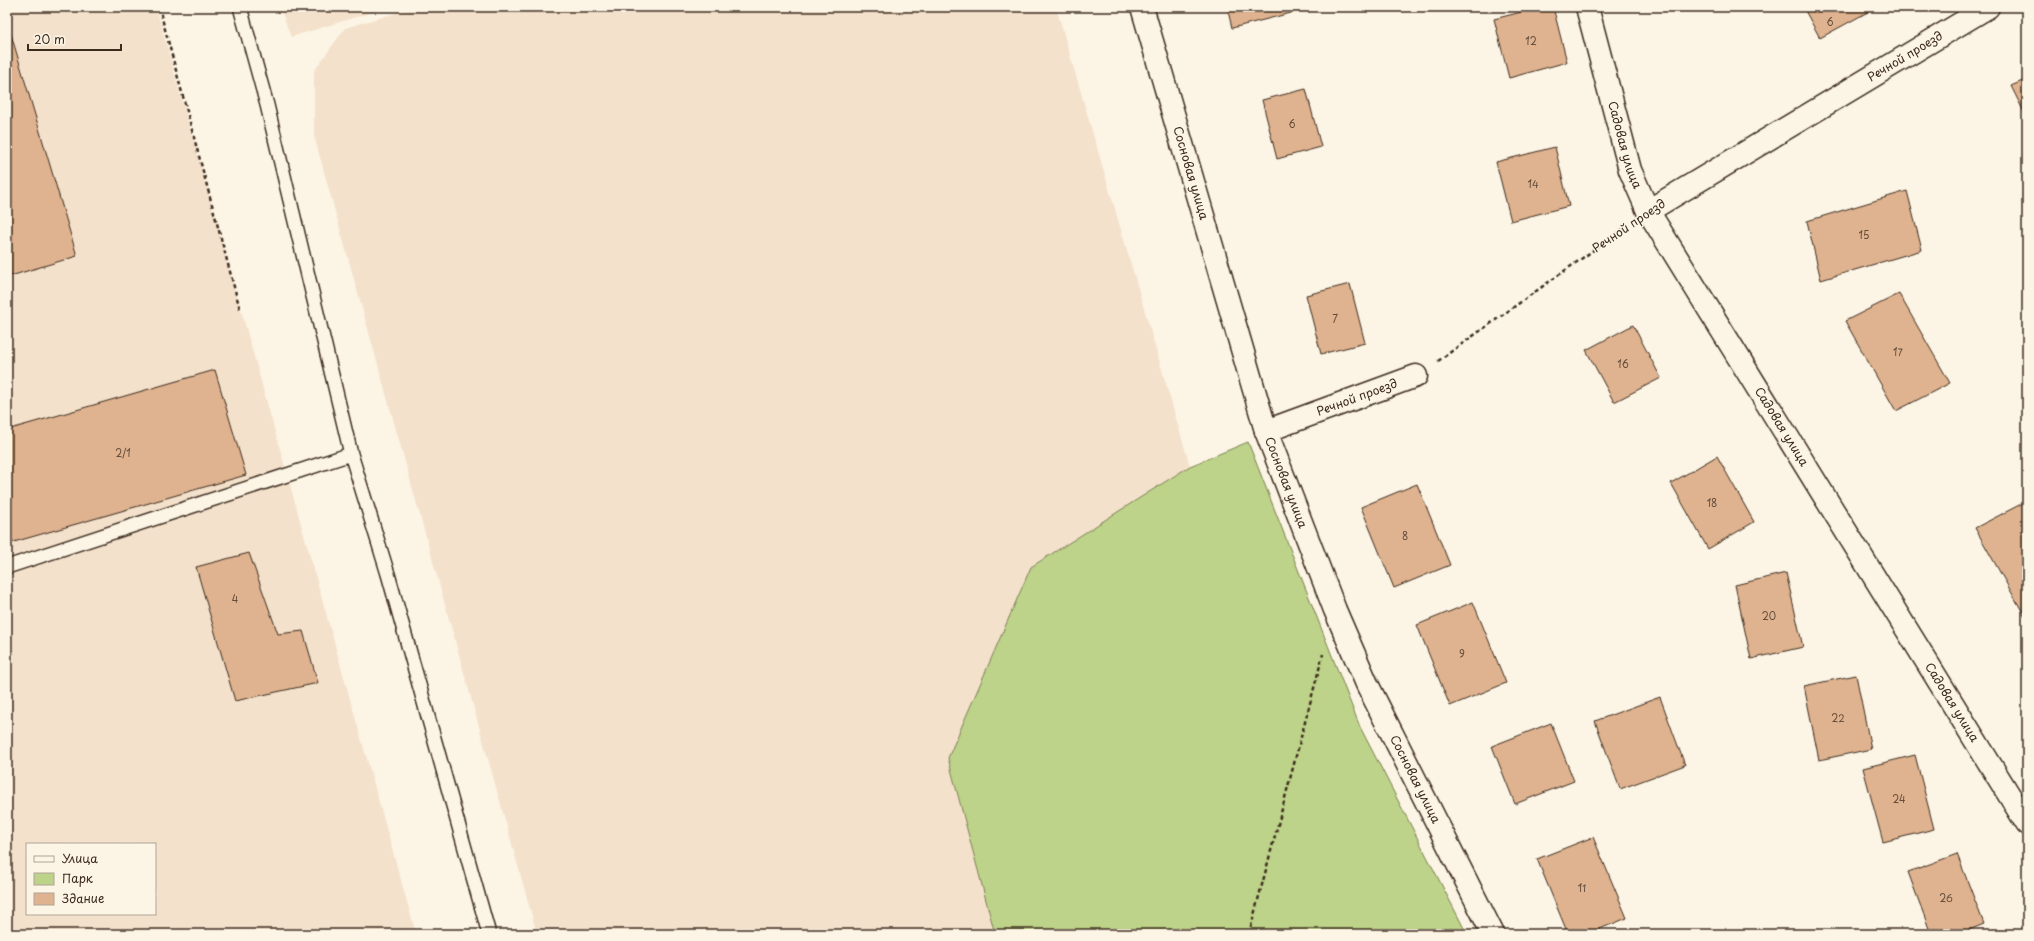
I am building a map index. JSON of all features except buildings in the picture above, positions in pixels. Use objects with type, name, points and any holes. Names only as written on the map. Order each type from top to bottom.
[{"type":"street","name":"Сосновая улица","points":[[1142,7],[1266,431],[1335,610],[1367,684],[1493,934]]},
{"type":"street","name":"Садовая улица","points":[[1587,7],[1630,170],[1648,211],[2027,824]]},
{"type":"street","name":"Речной проезд","points":[[1648,211],[1988,7]]},
{"type":"street","name":"Речной проезд","points":[[1266,431],[1416,376]]},
{"type":"lane","points":[[240,7],[267,105],[350,454],[390,582],[490,934]]},
{"type":"lane","points":[[7,567],[350,454]]},
{"type":"path","points":[[158,7],[240,309]]},
{"type":"path","name":"Речной проезд","points":[[1416,376],[1648,211]]},
{"type":"path","points":[[1249,934],[1335,610]]},
{"type":"shaded area","points":[[7,7],[156,7],[416,934],[7,934]]},
{"type":"shaded area","points":[[280,7],[389,7],[291,37]]},
{"type":"shaded area","points":[[416,7],[1056,7],[1190,466],[1031,567],[948,758],[995,934],[537,934],[314,136],[314,71],[345,28]]},
{"type":"green space","points":[[1248,442],[1360,727],[1467,934],[995,934],[948,758],[1031,567],[1190,466]]}]
